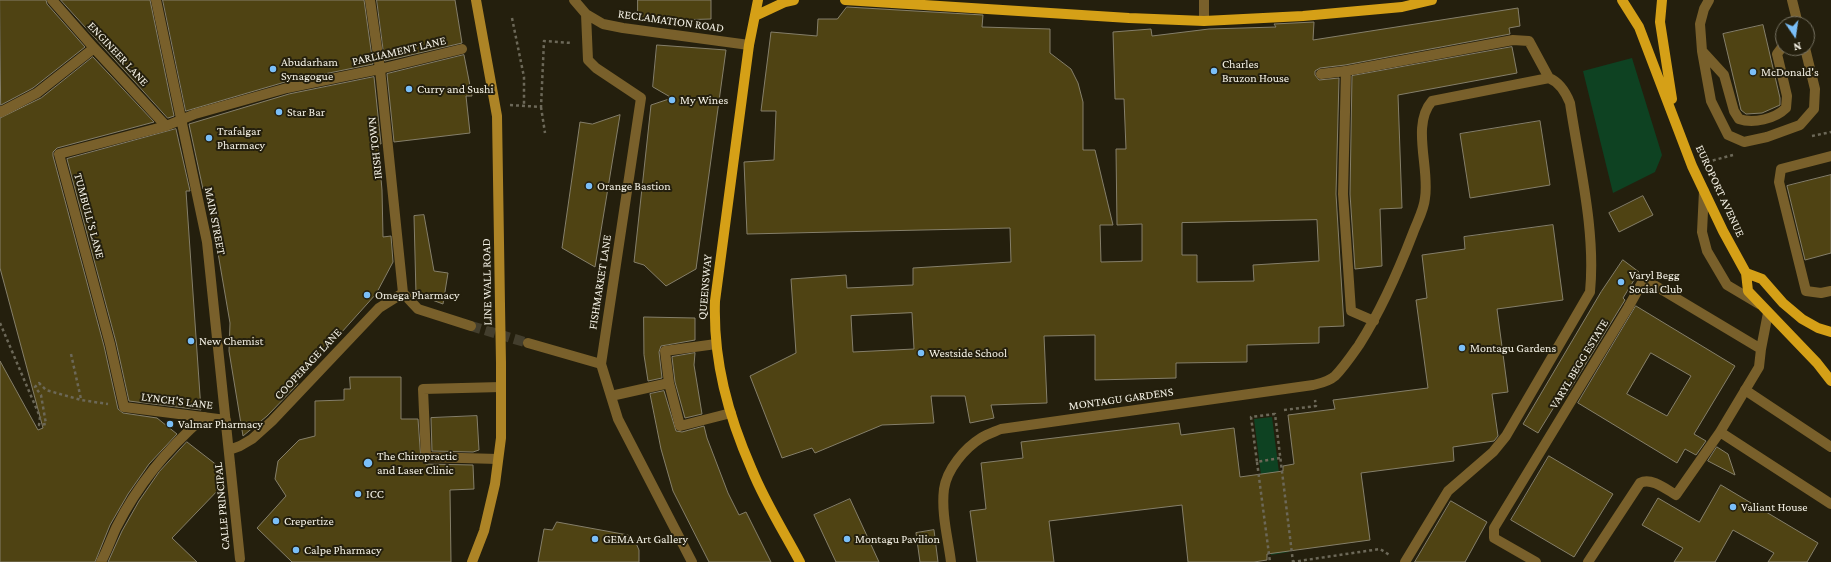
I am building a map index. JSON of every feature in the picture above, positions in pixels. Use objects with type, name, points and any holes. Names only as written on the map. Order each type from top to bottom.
[{"type":"main road","name":"QUEENSWAY","points":[[758,0],[749,45],[715,301],[716,344],[720,374],[730,413],[752,470],[800,562]]},
{"type":"main road","points":[[755,16],[785,2],[794,0]]},
{"type":"main road","points":[[845,0],[1129,18],[1204,21],[1303,16],[1402,7],[1432,0]]},
{"type":"main road","name":"EUROPORT AVENUE","points":[[1622,0],[1639,27],[1692,166],[1723,231],[1746,273],[1748,291],[1818,363],[1831,381]]},
{"type":"main road","name":"EUROPORT AVENUE","points":[[1662,0],[1660,22],[1675,119]]},
{"type":"main road","points":[[1746,273],[1762,279],[1783,303],[1802,319],[1818,328],[1831,332]]},
{"type":"street","name":"ENGINEER LANE","points":[[52,0],[166,126]]},
{"type":"street","name":"MAIN STREET","points":[[156,0],[207,242],[229,450]]},
{"type":"street","name":"IRISH TOWN","points":[[370,0],[380,69],[403,293]]},
{"type":"street","name":"LINE WALL ROAD","points":[[472,562],[484,531],[501,438],[497,116],[476,0]]},
{"type":"street","name":"RECLAMATION ROAD","points":[[574,0],[586,14],[602,24],[749,45]]},
{"type":"street","points":[[1204,0],[1204,21]]},
{"type":"street","points":[[1709,0],[1704,9],[1700,24],[1702,51],[1711,101],[1728,135],[1744,142],[1800,125],[1814,109],[1815,88],[1807,56]]},
{"type":"street","points":[[1792,0],[1796,16]]},
{"type":"street","name":"FISHMARKET LANE","points":[[586,14],[588,60],[596,68],[641,98],[601,364],[618,419],[692,562]]},
{"type":"street","points":[[1321,74],[1346,71],[1514,40],[1528,41],[1549,78],[1553,79],[1565,93],[1570,103],[1588,218],[1592,268],[1590,292],[1506,436],[1493,452],[1448,491],[1405,562]]},
{"type":"street","points":[[0,111],[1,112],[37,93],[94,48]]},
{"type":"street","name":"PARLIAMENT LANE","points":[[181,120],[195,114],[287,88],[380,69],[462,49]]},
{"type":"street","points":[[1702,51],[1724,75],[1734,111],[1739,119],[1752,122],[1777,116],[1786,108],[1787,96],[1777,56]]},
{"type":"street","points":[[1346,71],[1343,194],[1351,311],[1374,321]]},
{"type":"street","name":"MONTAGU GARDENS","points":[[951,562],[943,503],[944,487],[948,476],[959,458],[981,437],[1001,429],[1326,382],[1336,375],[1352,356],[1374,321],[1399,269],[1425,199],[1426,182],[1421,122],[1428,105],[1432,101],[1549,78]]},
{"type":"street","name":"TUMBULL'S LANE","points":[[124,407],[110,344],[60,154],[166,126],[181,120]]},
{"type":"street","points":[[1831,156],[1781,169],[1779,182],[1806,291],[1821,293],[1831,291]]},
{"type":"street","points":[[1588,562],[1640,483],[1644,481],[1651,481],[1676,495],[1720,432],[1759,367],[1765,310],[1727,285],[1707,251],[1702,232],[1704,190]]},
{"type":"street","name":"VARYL BEGG ESTATE","points":[[1536,562],[1494,538],[1494,528],[1630,306],[1644,279],[1761,349]]},
{"type":"street","points":[[403,293],[418,309],[470,326]]},
{"type":"street","name":"COOPERAGE LANE","points":[[229,450],[252,439],[272,421],[379,308],[403,293]]},
{"type":"street","points":[[528,343],[601,364]]},
{"type":"street","points":[[716,344],[665,352],[669,383],[680,426],[730,413]]},
{"type":"street","points":[[611,396],[669,383]]},
{"type":"street","points":[[498,459],[426,457],[423,389],[501,387]]},
{"type":"street","points":[[1745,390],[1831,447]]},
{"type":"street","name":"LYNCH'S LANE","points":[[124,407],[226,420]]},
{"type":"street","points":[[101,562],[116,528],[142,484],[185,434],[204,417]]},
{"type":"street","points":[[1720,432],[1831,504]]},
{"type":"street","name":"CALLE PRINCIPAL","points":[[229,450],[240,560]]},
{"type":"path","points":[[512,18],[524,77],[524,106]]},
{"type":"path","points":[[544,41],[541,107],[545,133]]},
{"type":"path","points":[[495,104],[541,107]]},
{"type":"path","points":[[0,323],[40,417],[39,425],[46,424],[41,395],[35,386],[39,383],[46,390],[81,400],[124,407]]},
{"type":"path","points":[[71,354],[81,400]]},
{"type":"path","points":[[1270,562],[1250,417],[1275,414],[1292,562],[1380,549],[1393,558]]},
{"type":"path","points":[[1257,462],[1280,458]]},
{"type":"green space","points":[[1632,58],[1662,155],[1655,172],[1613,193],[1583,71]]},
{"type":"green space","points":[[1272,417],[1289,552],[1271,555],[1254,419]]},
{"type":"building","points":[[0,0],[46,0],[47,4],[85,47],[33,88],[1,105]]},
{"type":"building","points":[[61,0],[150,0],[174,116],[168,118]]},
{"type":"building","points":[[163,0],[364,0],[373,64],[285,82],[186,111]]},
{"type":"building","points":[[377,0],[455,0],[462,43],[385,61]]},
{"type":"building","points":[[638,0],[711,0],[711,19],[638,21]]},
{"type":"building","points":[[847,7],[983,15],[982,27],[1050,29],[1050,53],[1071,69],[1078,83],[1083,102],[1083,150],[1095,150],[1113,225],[1100,225],[1101,262],[1142,261],[1142,224],[1117,225],[1116,149],[1126,149],[1124,99],[1115,99],[1113,32],[1151,29],[1152,36],[1209,29],[1276,27],[1274,24],[1314,22],[1313,40],[1518,8],[1520,26],[1509,28],[1510,34],[1345,65],[1320,68],[1315,71],[1315,75],[1319,80],[1339,78],[1336,194],[1344,326],[1319,327],[1319,343],[1247,345],[1247,362],[1176,363],[1176,378],[1095,380],[1095,335],[1044,336],[1047,403],[991,405],[994,418],[970,423],[965,396],[931,396],[934,423],[882,425],[815,453],[812,448],[782,458],[750,376],[796,353],[791,279],[846,275],[847,288],[913,285],[913,268],[1011,262],[1010,228],[747,234],[744,162],[774,160],[776,111],[761,111],[771,32],[817,36],[818,19],[837,19]],"holes":[[[1317,220],[1319,261],[1253,265],[1254,281],[1197,282],[1197,255],[1182,255],[1182,223]],[[912,313],[914,349],[853,352],[851,316]]]},
{"type":"building","name":"McDonald's","points":[[1763,25],[1780,98],[1780,105],[1762,113],[1746,114],[1741,110],[1723,34]]},
{"type":"building","points":[[657,45],[726,50],[696,269],[666,286],[644,265],[634,262],[651,105],[672,98],[653,87]]},
{"type":"building","points":[[1512,47],[1517,73],[1398,95],[1402,208],[1380,209],[1382,266],[1355,269],[1350,194],[1352,76]]},
{"type":"building","points":[[464,55],[472,96],[466,96],[470,133],[394,142],[387,74]]},
{"type":"building","points":[[93,57],[154,122],[57,148],[53,152],[53,156],[104,346],[118,409],[123,413],[157,418],[177,434],[149,464],[128,494],[110,525],[95,562],[0,562],[0,361],[38,430],[43,428],[0,268],[0,118],[41,98]]},
{"type":"building","points":[[374,77],[381,144],[378,144],[382,190],[383,237],[391,236],[393,262],[376,294],[297,382],[298,384],[267,416],[243,436],[229,351],[230,323],[207,189],[203,189],[189,124],[289,94]]},
{"type":"building","name":"Orange Bastion","points":[[620,115],[595,267],[562,248],[580,122],[592,124]]},
{"type":"building","points":[[1540,121],[1550,185],[1470,198],[1460,134]]},
{"type":"building","points":[[176,129],[190,191],[186,191],[201,410],[129,401],[116,342],[67,159]]},
{"type":"building","points":[[1831,175],[1831,253],[1805,260],[1787,186]]},
{"type":"building","points":[[1643,196],[1653,215],[1619,232],[1609,213]]},
{"type":"building","points":[[424,215],[434,271],[448,273],[443,304],[416,294],[414,216]]},
{"type":"building","points":[[1553,225],[1563,300],[1497,309],[1508,392],[1492,394],[1498,436],[1494,441],[1453,447],[1454,461],[1361,473],[1370,540],[1267,554],[1267,560],[1254,562],[1188,562],[1182,505],[1049,521],[1054,562],[977,562],[970,511],[986,509],[981,463],[1023,458],[1021,442],[1179,423],[1181,435],[1234,428],[1240,477],[1283,471],[1283,466],[1294,464],[1288,415],[1335,409],[1333,400],[1428,388],[1416,300],[1427,298],[1422,255],[1465,249],[1464,237]]},
{"type":"building","points":[[1623,260],[1639,272],[1623,298],[1625,300],[1566,396],[1562,394],[1538,433],[1523,424],[1601,292]]},
{"type":"building","points":[[1636,306],[1735,366],[1694,434],[1706,441],[1696,455],[1685,449],[1677,463],[1578,403]],"holes":[[[1651,353],[1691,376],[1667,416],[1627,394]]]},
{"type":"building","points":[[644,317],[695,318],[695,340],[661,346],[659,352],[662,378],[648,381],[644,355]]},
{"type":"building","points":[[695,353],[694,365],[702,414],[685,418],[675,382],[672,357]]},
{"type":"building","points":[[350,377],[401,377],[401,419],[418,419],[421,461],[426,464],[473,465],[474,489],[450,490],[451,562],[292,562],[257,528],[286,496],[275,479],[278,461],[299,440],[315,436],[315,401],[344,400],[344,389],[350,389]]},
{"type":"building","points":[[664,391],[676,431],[682,432],[704,426],[707,438],[728,493],[739,515],[746,512],[771,562],[709,562],[673,491],[661,449],[650,394]]},
{"type":"building","points":[[477,416],[479,450],[473,452],[432,451],[431,418]]},
{"type":"building","points":[[187,442],[218,466],[222,486],[172,538],[197,562],[108,562],[122,531],[139,501],[159,472]]},
{"type":"building","points":[[1717,447],[1728,454],[1735,475],[1708,461]]},
{"type":"building","points":[[1549,456],[1613,494],[1574,557],[1511,520]]},
{"type":"building","name":"Valiant House","points":[[1721,485],[1818,543],[1807,562],[1768,562],[1774,553],[1733,530],[1715,562],[1674,562],[1683,548],[1642,525],[1658,498],[1699,522]]},
{"type":"building","name":"Montagu Pavilion","points":[[850,499],[879,562],[836,562],[814,515]]},
{"type":"building","points":[[1451,501],[1487,522],[1465,562],[1415,562]]},
{"type":"building","points":[[557,522],[628,535],[635,541],[639,550],[639,562],[538,562],[544,529],[552,530]]},
{"type":"building","points":[[934,530],[938,562],[920,562],[916,533]]},
{"type":"tunnel","points":[[471,326],[528,343]]},
{"type":"place","name":"Abudarham Synagogue","points":[[273,69]]},
{"type":"place","name":"Charles Bruzon House","points":[[1214,71]]},
{"type":"place","name":"McDonald's","points":[[1753,72]]},
{"type":"place","name":"Curry and Sushi","points":[[409,89]]},
{"type":"place","name":"My Wines","points":[[672,100]]},
{"type":"place","name":"Star Bar","points":[[279,112]]},
{"type":"place","name":"Trafalgar Pharmacy","points":[[209,138]]},
{"type":"place","name":"Orange Bastion","points":[[589,186]]},
{"type":"place","name":"Varyl Begg Social Club","points":[[1621,282]]},
{"type":"place","name":"Omega Pharmacy","points":[[367,295]]},
{"type":"place","name":"New Chemist","points":[[191,341]]},
{"type":"place","name":"Montagu Gardens","points":[[1462,348]]},
{"type":"place","name":"Westside School","points":[[921,353]]},
{"type":"place","name":"Valmar Pharmacy","points":[[170,424]]},
{"type":"place","name":"The Chiropractic and Laser Clinic","points":[[368,463]]},
{"type":"place","name":"ICC","points":[[358,494]]},
{"type":"place","name":"Valiant House","points":[[1733,507]]},
{"type":"place","name":"Crepertize","points":[[276,521]]},
{"type":"place","name":"GEMA Art Gallery","points":[[595,539]]},
{"type":"place","name":"Montagu Pavilion","points":[[847,539]]},
{"type":"place","name":"Calpe Pharmacy","points":[[296,550]]}]
